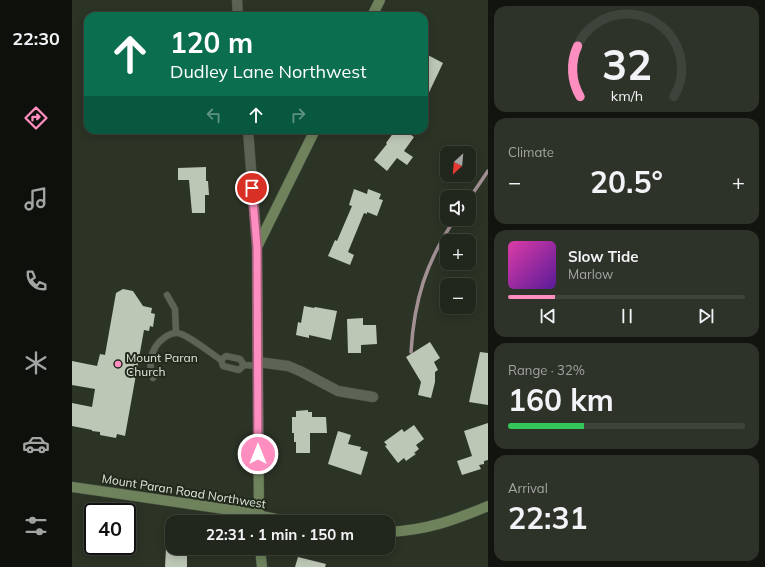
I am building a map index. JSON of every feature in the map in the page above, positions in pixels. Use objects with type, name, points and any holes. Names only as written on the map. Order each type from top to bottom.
[{"type":"street","points":[[237,0],[238,12]]},
{"type":"street","points":[[374,12],[380,0]]},
{"type":"street","points":[[248,134],[257,247],[258,515]]},
{"type":"street","points":[[257,247],[313,134]]},
{"type":"street","points":[[258,364],[274,363],[288,366],[338,391],[373,397]]},
{"type":"street","name":"Mount Paran Road Northwest","points":[[72,487],[137,496],[237,515]]},
{"type":"street","points":[[395,532],[433,527],[461,518],[488,506]]},
{"type":"street","points":[[261,555],[262,567]]},
{"type":"lane","points":[[167,295],[175,309],[176,333]]},
{"type":"lane","points":[[153,378],[150,371],[152,352],[164,337],[176,333],[187,336],[221,360],[223,366],[239,370],[244,365],[258,364]]},
{"type":"lane","points":[[221,360],[226,356],[240,359],[244,365]]},
{"type":"building","points":[[428,55],[443,63],[428,95]]},
{"type":"building","points":[[393,134],[410,134],[414,137],[404,151],[413,157],[407,165],[397,158],[387,171],[374,160],[387,144],[386,143]]},
{"type":"building","points":[[206,167],[206,181],[208,181],[209,195],[205,195],[205,213],[192,213],[189,180],[178,180],[178,168]]},
{"type":"building","points":[[354,189],[367,194],[368,189],[381,194],[379,199],[383,200],[377,216],[367,212],[367,214],[364,213],[348,252],[354,255],[350,265],[328,256],[335,240],[337,241],[352,206],[349,205]]},
{"type":"building","name":"Mount Paran Church","points":[[123,289],[133,291],[143,306],[152,308],[151,313],[155,314],[153,327],[150,326],[149,331],[144,330],[125,436],[117,434],[116,438],[100,435],[100,432],[72,426],[72,403],[92,407],[95,389],[72,385],[72,361],[97,366],[100,354],[105,355],[116,293]]},
{"type":"building","points":[[304,306],[337,311],[331,340],[309,335],[309,338],[296,335],[298,322],[301,323]]},
{"type":"building","points":[[363,318],[363,325],[376,325],[377,344],[361,345],[361,353],[348,353],[347,319]]},
{"type":"building","points":[[430,342],[440,358],[434,362],[438,370],[435,372],[435,382],[431,398],[418,395],[421,382],[406,357]]},
{"type":"building","points":[[480,352],[488,353],[488,405],[469,402]]},
{"type":"building","points":[[308,410],[308,412],[312,412],[312,417],[326,417],[327,433],[310,433],[310,453],[296,453],[296,442],[294,442],[294,433],[292,433],[292,417],[296,417],[296,411]]},
{"type":"building","points":[[488,423],[488,460],[484,461],[484,464],[479,465],[481,469],[462,475],[457,461],[472,456],[464,431]]},
{"type":"building","points":[[414,425],[424,439],[416,445],[419,449],[414,453],[416,454],[406,461],[404,458],[398,463],[385,446],[387,445],[384,442],[402,429],[404,432]]},
{"type":"building","points":[[338,431],[351,435],[348,444],[361,447],[360,450],[368,452],[361,475],[328,464]]},
{"type":"building","points":[[166,555],[187,555],[187,567],[165,567]]},
{"type":"building","points":[[298,557],[326,564],[325,567],[295,567]]},
{"type":"waterway","points":[[475,190],[488,171]]},
{"type":"waterway","points":[[411,352],[415,315],[423,282],[436,251],[451,226]]},
{"type":"place","name":"Mount Paran Church","points":[[118,364]]},
{"type":"route","points":[[252,188],[257,247],[258,454]]}]
